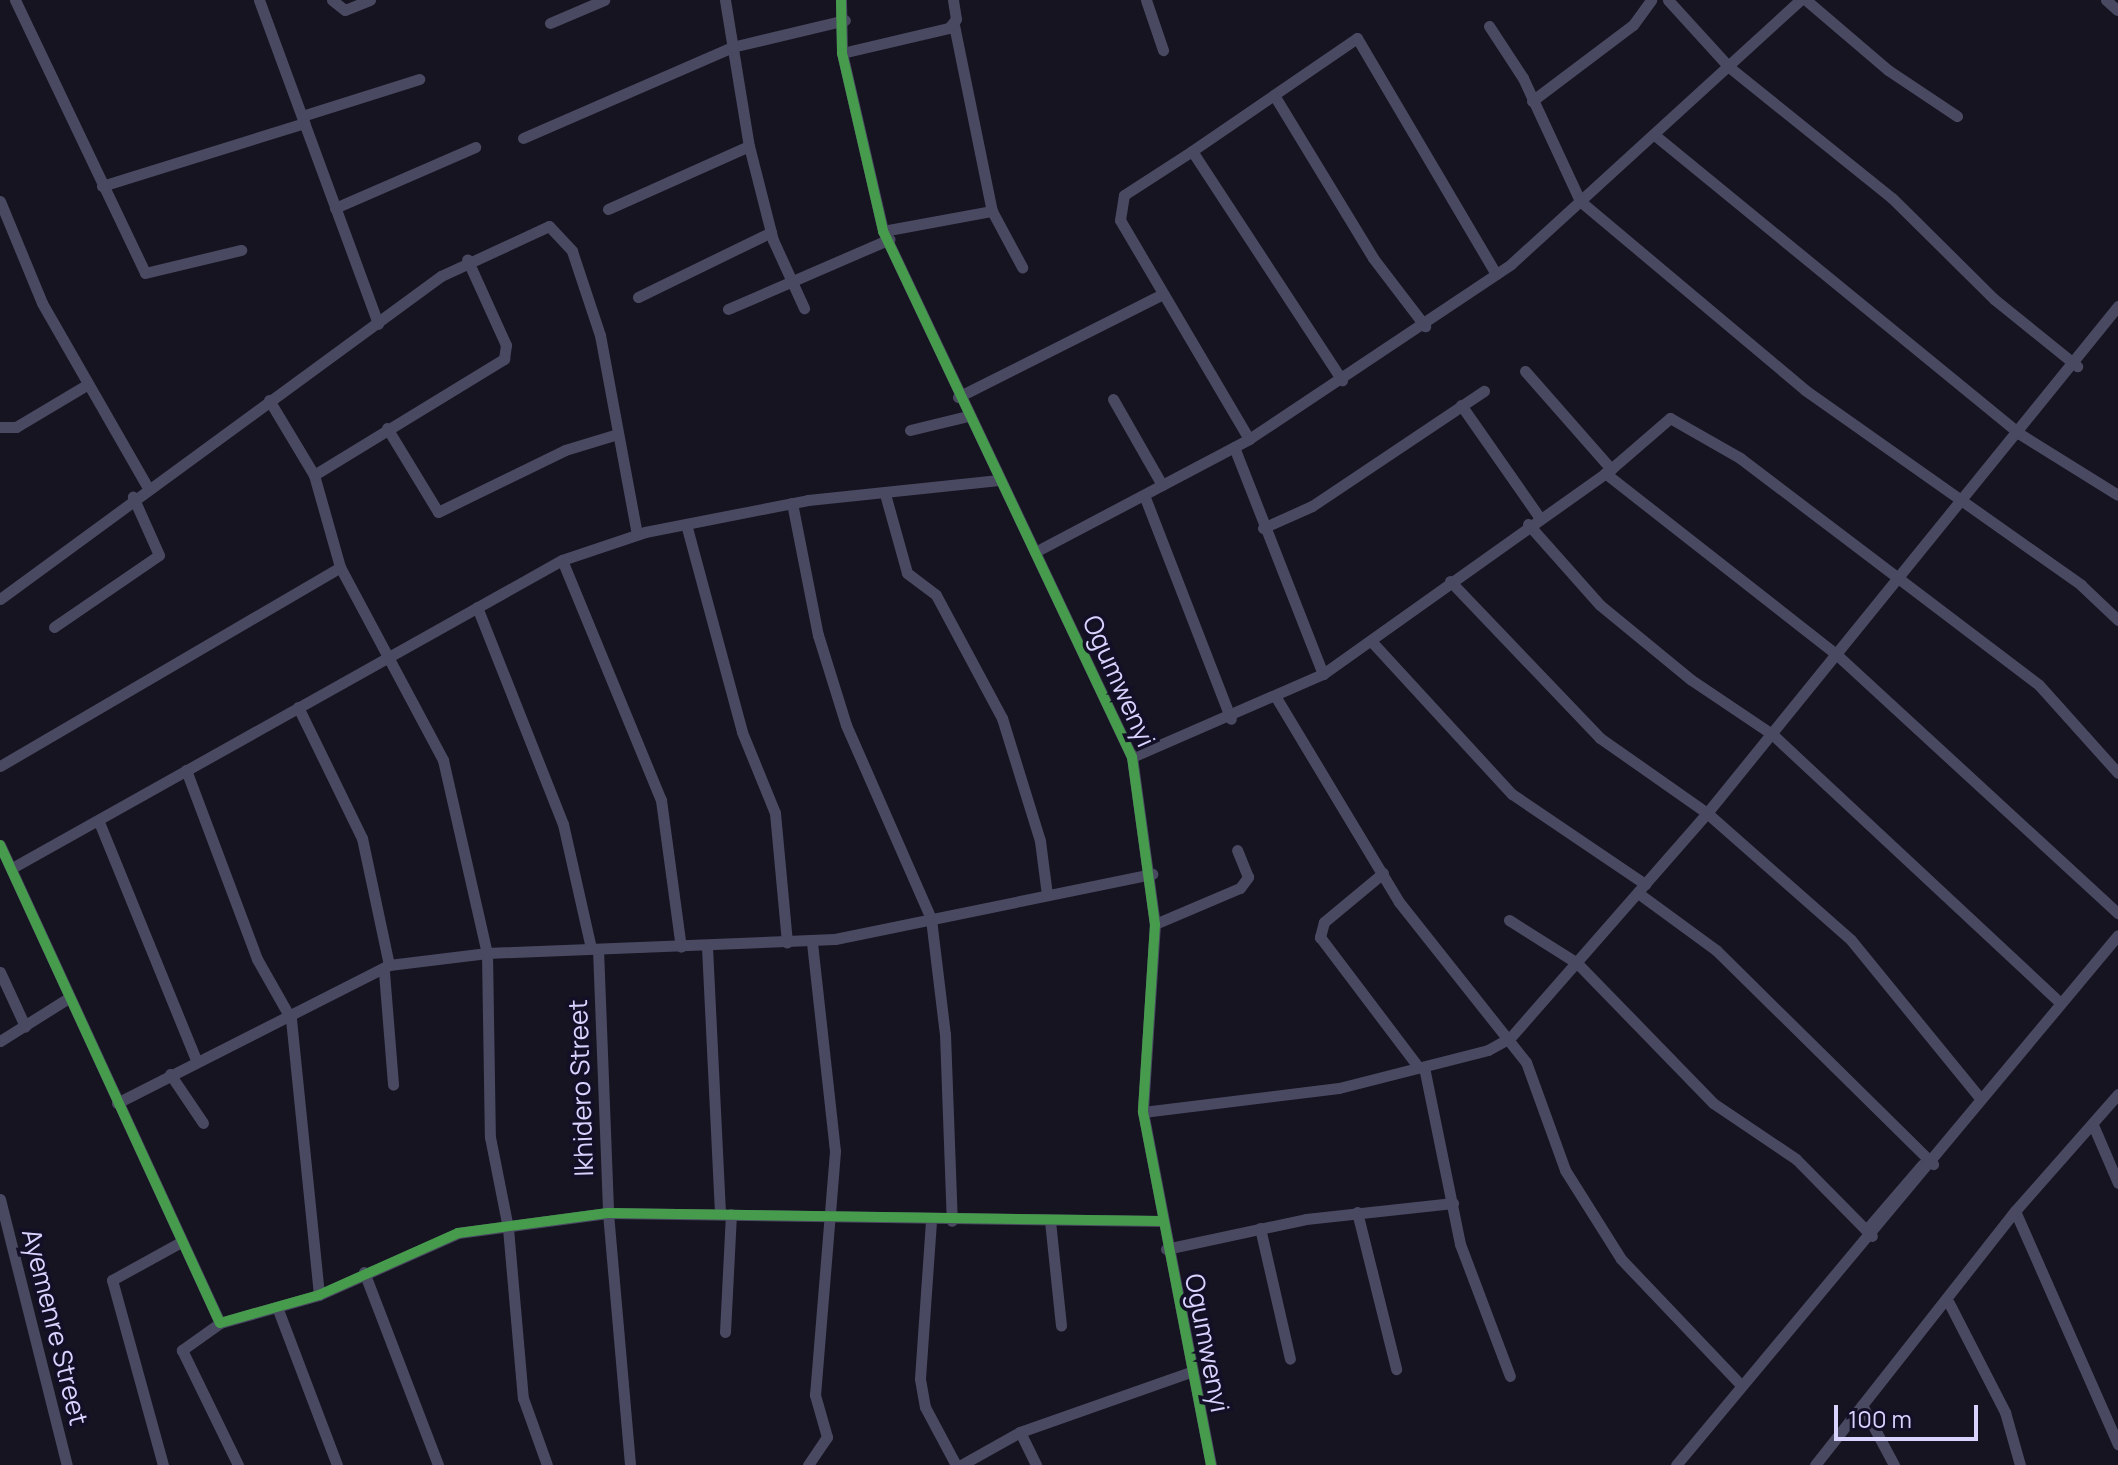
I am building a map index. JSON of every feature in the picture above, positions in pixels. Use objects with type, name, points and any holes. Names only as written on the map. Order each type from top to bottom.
[{"type":"street","points":[[15,0],[145,273],[241,250]]},
{"type":"street","points":[[259,0],[378,324]]},
{"type":"street","points":[[332,0],[345,10],[370,0]]},
{"type":"street","points":[[550,23],[604,0]]},
{"type":"street","points":[[725,0],[749,146],[771,232],[804,308]]},
{"type":"street","name":"Ogumwenyi","points":[[841,0],[845,20],[842,53],[886,235],[958,397],[1132,757],[1152,874],[1155,924],[1143,1112],[1188,1373],[1211,1465]]},
{"type":"street","points":[[953,0],[954,25],[992,211],[1022,267]]},
{"type":"street","points":[[1146,0],[1163,50]]},
{"type":"street","points":[[1532,101],[1633,25],[1651,0]]},
{"type":"street","points":[[1668,0],[1729,67],[1892,198],[1994,299],[2077,366]]},
{"type":"street","points":[[1035,552],[1249,439],[1425,326],[1496,274],[1657,137],[1800,0]]},
{"type":"street","points":[[1806,0],[1888,70],[1957,116]]},
{"type":"street","points":[[2106,0],[2117,10]]},
{"type":"street","points":[[523,138],[732,47],[845,20]]},
{"type":"street","points":[[842,53],[954,25]]},
{"type":"street","points":[[1489,26],[1532,101],[1580,201],[1805,390],[1963,502],[2118,620]]},
{"type":"street","points":[[1249,439],[1161,295],[1118,207],[1124,195],[1274,95],[1350,38],[1365,44],[1496,274]]},
{"type":"street","points":[[102,186],[419,79]]},
{"type":"street","points":[[1274,95],[1373,258],[1425,326]]},
{"type":"street","points":[[1657,137],[2020,434],[2118,495]]},
{"type":"street","points":[[608,209],[749,146]]},
{"type":"street","points":[[335,208],[475,147]]},
{"type":"street","points":[[1192,151],[1342,380]]},
{"type":"street","points":[[0,201],[42,303],[147,486]]},
{"type":"street","points":[[728,309],[886,235],[992,211]]},
{"type":"street","points":[[0,599],[147,486],[467,259],[542,227],[555,229],[572,251],[600,335],[637,534]]},
{"type":"street","points":[[638,297],[771,232]]},
{"type":"street","points":[[314,475],[504,359],[506,345],[467,259]]},
{"type":"street","points":[[958,397],[1161,295]]},
{"type":"street","points":[[1143,1112],[1339,1088],[1421,1067],[1510,1038],[1707,813],[2077,366],[2118,306]]},
{"type":"street","points":[[1525,371],[1608,471],[1836,654],[2118,913]]},
{"type":"street","points":[[0,427],[16,427],[88,384]]},
{"type":"street","points":[[1263,528],[1312,506],[1484,391]]},
{"type":"street","points":[[1113,399],[1162,485]]},
{"type":"street","points":[[269,400],[314,475],[340,567],[443,760],[487,953],[490,1137],[508,1228],[523,1398],[547,1465]]},
{"type":"street","points":[[1461,405],[1539,517]]},
{"type":"street","points":[[910,430],[968,416]]},
{"type":"street","points":[[1132,757],[1231,719],[1323,674],[1372,642],[1528,524],[1608,471],[1660,425],[1681,420],[1900,578],[2039,685],[2118,773]]},
{"type":"street","points":[[387,428],[438,512],[565,450],[618,434]]},
{"type":"street","points":[[1234,447],[1263,528],[1323,674]]},
{"type":"street","points":[[12,868],[99,822],[298,707],[388,661],[562,560],[637,534],[792,503],[999,480]]},
{"type":"street","points":[[885,494],[907,573],[936,595],[1002,718],[1040,841],[1047,895]]},
{"type":"street","points":[[1144,495],[1231,719]]},
{"type":"street","points":[[54,627],[159,555],[133,497]]},
{"type":"street","points":[[792,503],[818,635],[846,725],[931,919],[945,1034],[952,1221]]},
{"type":"street","points":[[686,524],[742,732],[775,813],[787,942]]},
{"type":"street","points":[[1528,524],[1600,605],[1772,734],[2057,1000]]},
{"type":"street","points":[[562,560],[661,800],[681,947]]},
{"type":"street","points":[[0,766],[340,567]]},
{"type":"street","points":[[1450,581],[1600,738],[1707,813],[1851,940],[1980,1098]]},
{"type":"street","name":"Ikhidero Street","points":[[477,607],[563,824],[594,949],[608,1213],[630,1465]]},
{"type":"street","points":[[1372,642],[1512,794],[1641,888],[1716,950],[1930,1162]]},
{"type":"street","points":[[1277,699],[1383,873],[1510,1038],[1569,1178],[1621,1259],[1742,1386]]},
{"type":"street","points":[[298,707],[362,838],[386,968],[393,1085]]},
{"type":"street","points":[[186,770],[257,959],[291,1019],[319,1295]]},
{"type":"street","points":[[99,822],[197,1062]]},
{"type":"street","points":[[0,845],[67,999],[220,1323]]},
{"type":"street","points":[[1155,924],[1240,888],[1248,877],[1237,850]]},
{"type":"street","points":[[1383,873],[1324,922],[1320,937],[1421,1067],[1460,1244],[1510,1376]]},
{"type":"street","points":[[117,1103],[170,1074],[291,1019],[386,968],[487,953],[812,941],[1152,874]]},
{"type":"street","points":[[1509,920],[1577,963],[1713,1103],[1796,1159],[1869,1233]]},
{"type":"street","points":[[1676,1465],[1930,1162],[2057,1000],[2118,935]]},
{"type":"street","points":[[808,1465],[827,1437],[815,1395],[835,1151],[812,941]]},
{"type":"street","points":[[707,947],[726,1214],[725,1332]]},
{"type":"street","points":[[0,972],[25,1026]]},
{"type":"street","points":[[0,1041],[67,999]]},
{"type":"street","points":[[170,1074],[203,1123]]},
{"type":"street","points":[[1815,1465],[1949,1303],[2015,1211],[2118,1094]]},
{"type":"street","points":[[2093,1125],[2118,1183]]},
{"type":"street","name":"Ayemenre Street","points":[[0,1199],[67,1465]]},
{"type":"street","points":[[1166,1249],[1260,1228],[1357,1212],[1453,1203]]},
{"type":"street","points":[[2015,1211],[2118,1444]]},
{"type":"street","points":[[1357,1212],[1396,1369]]},
{"type":"street","points":[[238,1465],[182,1350],[220,1323],[319,1295],[364,1272],[458,1233],[608,1213],[931,1221],[1161,1221]]},
{"type":"street","points":[[931,1221],[920,1379],[925,1407],[958,1465],[1020,1432],[1188,1373]]},
{"type":"street","points":[[1050,1221],[1061,1325]]},
{"type":"street","points":[[1260,1228],[1290,1359]]},
{"type":"street","points":[[163,1465],[112,1280],[181,1242]]},
{"type":"street","points":[[364,1272],[438,1465]]},
{"type":"street","points":[[1949,1303],[2005,1412],[2020,1465]]},
{"type":"street","points":[[277,1307],[337,1465]]},
{"type":"street","points":[[1862,1405],[1894,1465]]},
{"type":"street","points":[[1020,1432],[1036,1465]]},
{"type":"cycle path","points":[[841,0],[842,53],[883,231],[1132,757],[1155,924],[1143,1112],[1211,1465]]},
{"type":"cycle path","points":[[0,845],[220,1323],[319,1295],[458,1233],[608,1213],[1161,1221]]}]
